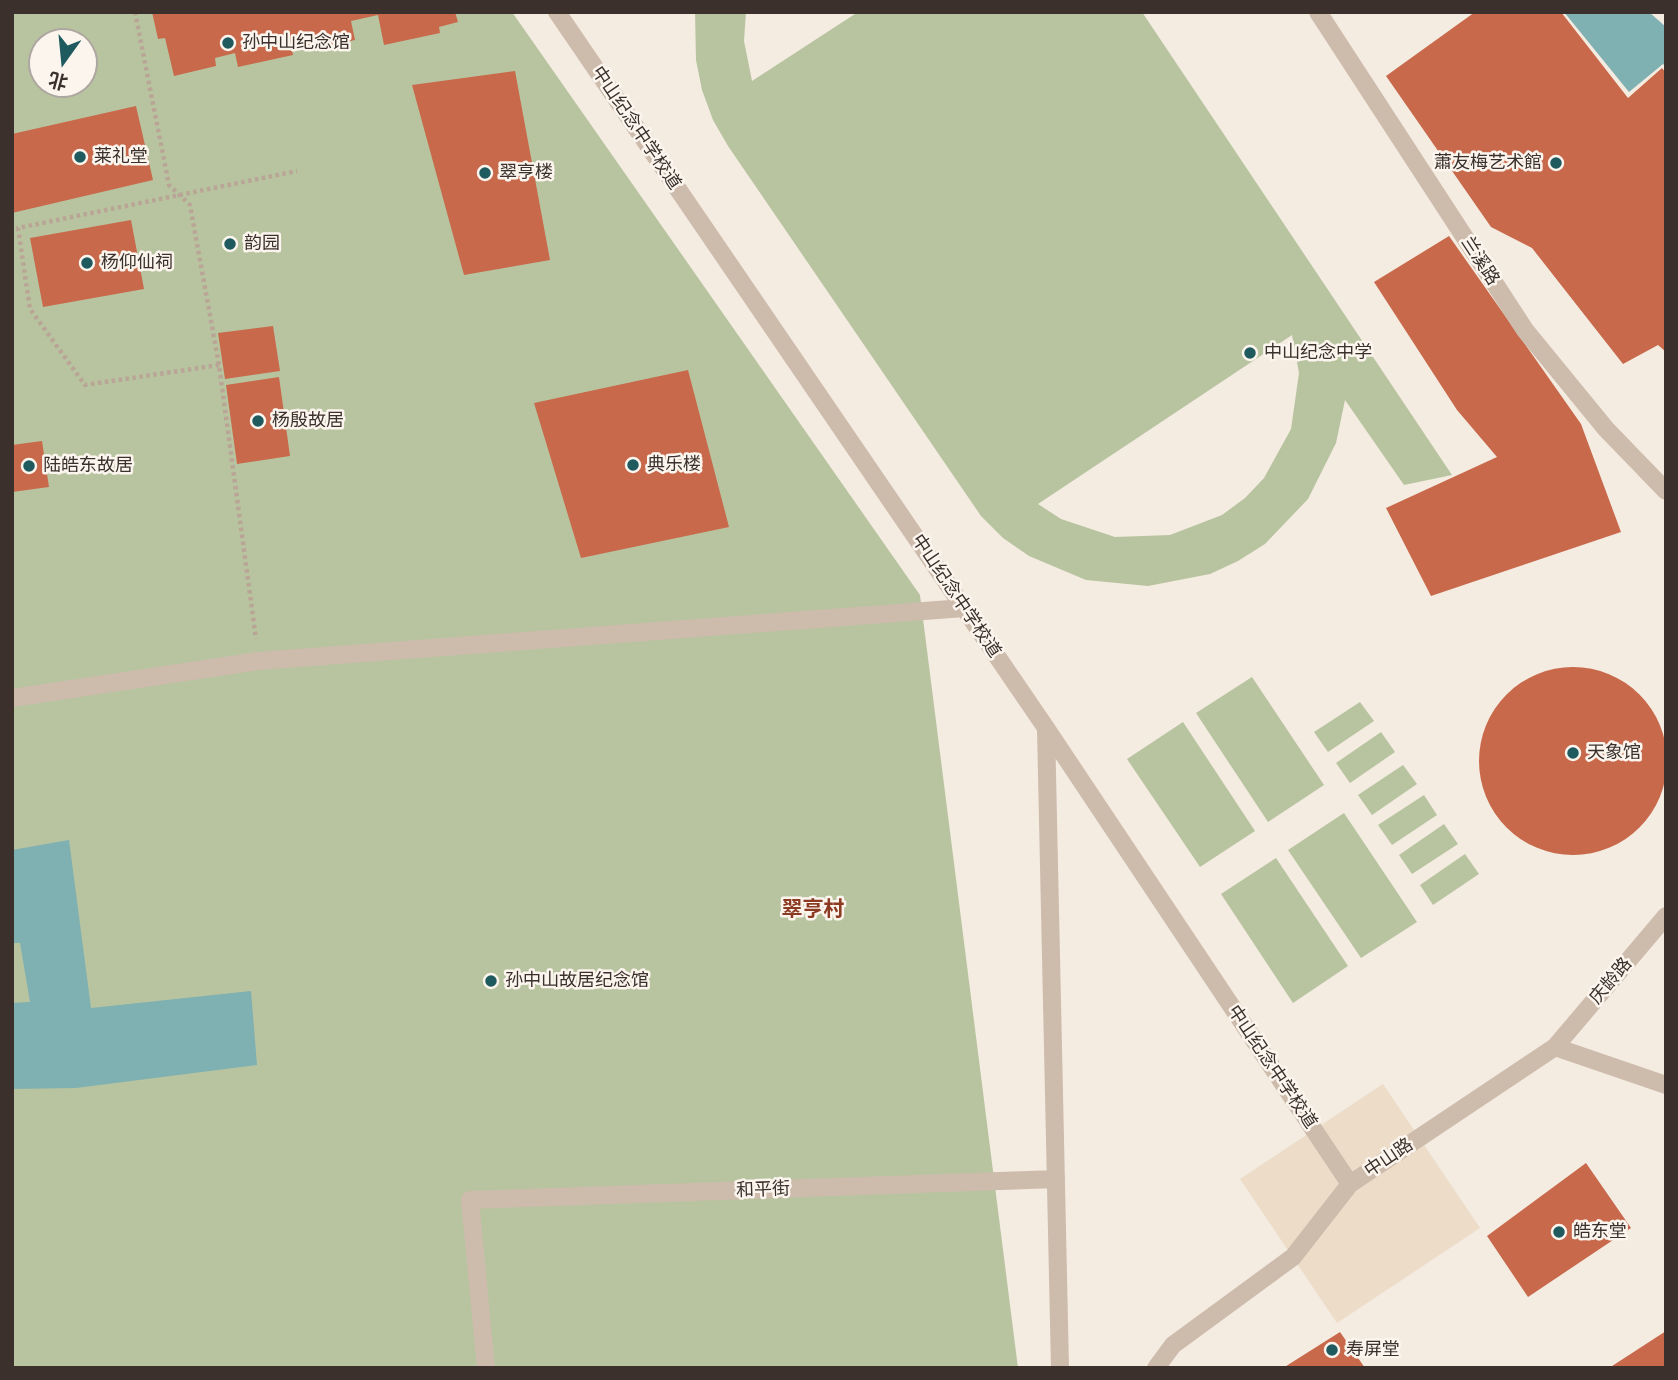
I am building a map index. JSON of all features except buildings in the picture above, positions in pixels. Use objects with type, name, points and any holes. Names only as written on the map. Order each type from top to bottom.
[{"type":"street","name":"中山纪念中学校道","points":[[557,12],[1046,728],[1350,1184]]},
{"type":"street","name":"兰溪路","points":[[1318,12],[1525,330],[1606,429],[1666,491]]},
{"type":"street","points":[[12,698],[258,661],[964,608]]},
{"type":"street","points":[[1046,728],[1060,1368]]},
{"type":"street","name":"庆龄路","points":[[1555,1047],[1666,916]]},
{"type":"street","points":[[1555,1047],[1666,1085]]},
{"type":"street","name":"中山路","points":[[1156,1368],[1173,1345],[1293,1257],[1350,1184],[1555,1047]]},
{"type":"street","name":"和平街","points":[[486,1368],[470,1200],[1056,1179]]},
{"type":"path","points":[[135,12],[169,186],[183,195],[190,205],[219,365],[258,661]]},
{"type":"path","points":[[219,365],[85,385],[30,309],[18,228],[297,171]]},
{"type":"green space","name":"孙中山故居纪念馆","points":[[12,12],[512,12],[920,595],[1018,1368],[12,1368]]},
{"type":"green space","points":[[695,12],[746,12],[744,41],[752,81],[858,12],[1142,12],[1452,475],[1404,485],[1345,400],[1336,443],[1308,499],[1265,544],[1238,561],[1210,574],[1148,586],[1086,580],[1029,556],[1003,538],[981,516],[728,146],[713,120],[702,90],[696,60]],"holes":[[[1292,335],[1299,373],[1291,429],[1264,478],[1245,498],[1222,515],[1170,535],[1115,537],[1061,519],[1038,504]]]},
{"type":"green space","points":[[1252,677],[1324,785],[1268,822],[1196,713]]},
{"type":"green space","points":[[1360,702],[1374,721],[1328,752],[1314,732]]},
{"type":"green space","points":[[1183,722],[1255,831],[1200,867],[1127,759]]},
{"type":"green space","points":[[1381,732],[1395,752],[1350,783],[1336,763]]},
{"type":"green space","points":[[1403,765],[1417,784],[1372,815],[1358,795]]},
{"type":"green space","points":[[1424,795],[1437,815],[1392,845],[1378,825]]},
{"type":"green space","points":[[1344,813],[1417,922],[1361,958],[1288,850]]},
{"type":"green space","points":[[1444,824],[1458,844],[1412,874],[1399,855]]},
{"type":"green space","points":[[1465,854],[1479,874],[1433,905],[1420,885]]},
{"type":"green space","points":[[1276,858],[1348,966],[1293,1003],[1221,894]]},
{"type":"shaded area","points":[[1383,1084],[1480,1228],[1337,1323],[1240,1179]]},
{"type":"water","points":[[1564,12],[1649,12],[1666,27],[1666,67],[1663,64],[1629,92]]},
{"type":"water","points":[[69,840],[91,1008],[251,991],[257,1065],[76,1088],[12,1089],[12,1003],[30,1002],[20,943],[12,943],[12,850]]},
{"type":"place","name":"孙中山纪念馆","points":[[228,43]]},
{"type":"place","name":"莱礼堂","points":[[80,157]]},
{"type":"place","name":"蕭友梅艺术館","points":[[1556,163]]},
{"type":"place","name":"翠亨楼","points":[[485,173]]},
{"type":"place","name":"韵园","points":[[230,244]]},
{"type":"place","name":"杨仰仙祠","points":[[87,263]]},
{"type":"place","name":"中山纪念中学","points":[[1250,353]]},
{"type":"place","name":"杨殷故居","points":[[258,421]]},
{"type":"place","name":"典乐楼","points":[[633,465]]},
{"type":"place","name":"陆皓东故居","points":[[29,466]]},
{"type":"place","name":"天象馆","points":[[1573,753]]},
{"type":"place","name":"孙中山故居纪念馆","points":[[491,981]]},
{"type":"place","name":"皓东堂","points":[[1559,1232]]},
{"type":"place","name":"寿屏堂","points":[[1332,1350]]},
{"type":"district","name":"翠亨村","points":[[813,910]]}]
